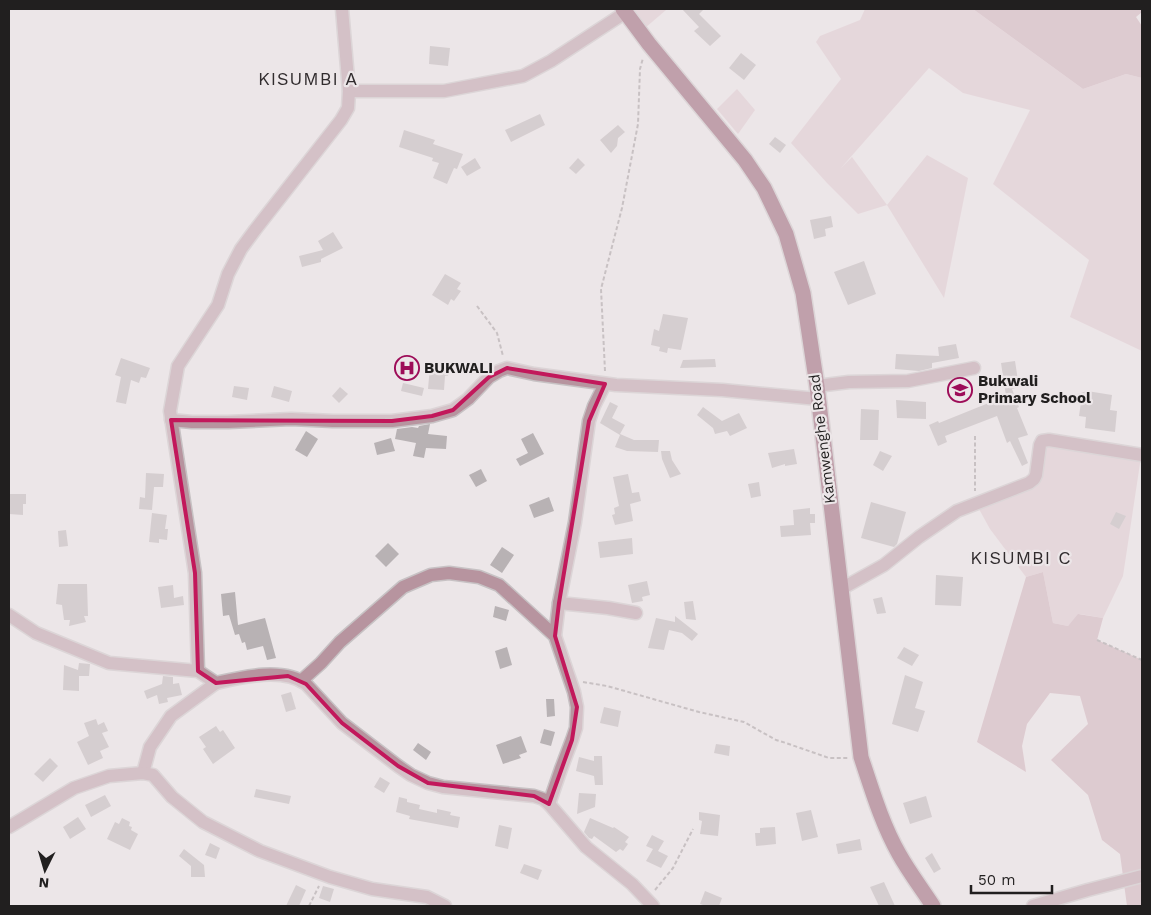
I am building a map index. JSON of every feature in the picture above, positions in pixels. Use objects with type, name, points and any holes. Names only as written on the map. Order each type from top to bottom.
[{"type":"main road","name":"Kamwenghe Road","points":[[625,10],[649,44],[746,160],[764,188],[786,234],[803,293],[817,393],[860,757],[875,800],[900,856],[934,906]]},
{"type":"street","points":[[198,670],[194,573],[170,411],[178,366],[218,305],[228,274],[241,249],[341,120],[348,108],[350,91],[342,9]]},
{"type":"street","points":[[350,91],[444,91],[523,76],[551,62],[625,10]]},
{"type":"street","points":[[171,420],[228,422],[291,419],[392,422],[432,416],[453,410],[468,399],[489,377],[507,368],[534,374],[616,385],[817,393],[849,382],[908,381],[974,368]]},
{"type":"street","points":[[554,636],[575,522],[589,420],[605,384]]},
{"type":"street","points":[[841,589],[884,565],[957,511],[1029,483],[1036,475],[1042,442],[1049,440],[1142,455]]},
{"type":"street","points":[[301,681],[321,664],[340,642],[403,587],[431,575],[449,573],[479,577],[499,585],[554,636],[571,681],[577,707],[576,728],[549,804]]},
{"type":"street","points":[[559,603],[636,613]]},
{"type":"street","points":[[9,615],[36,633],[109,663],[198,670],[216,683]]},
{"type":"street","points":[[143,773],[150,747],[171,716],[216,683],[271,674],[288,676],[306,684],[342,723],[398,766],[428,783],[534,796],[543,800],[549,804],[586,847],[632,884],[650,903]]},
{"type":"street","points":[[9,827],[74,788],[109,776],[143,773],[153,775],[172,797],[202,822],[260,850],[324,875],[372,888],[427,897],[445,906]]},
{"type":"street","points":[[1032,906],[1142,876]]},
{"type":"path","points":[[605,384],[601,289],[622,208],[638,124],[640,69],[644,53],[649,44]]},
{"type":"path","points":[[477,306],[497,333],[507,368]]},
{"type":"path","points":[[975,436],[975,504]]},
{"type":"path","points":[[1097,640],[1142,660]]},
{"type":"path","points":[[571,681],[607,686],[700,712],[744,722],[776,740],[829,758],[860,757]]},
{"type":"path","points":[[650,903],[673,868],[693,829]]},
{"type":"path","points":[[309,906],[324,875]]},
{"type":"highlighted area","points":[[507,368],[605,384],[589,421],[559,603],[555,636],[577,707],[572,740],[549,804],[534,796],[428,783],[398,766],[342,723],[306,684],[288,676],[216,683],[198,671],[195,573],[171,420],[392,421],[432,416],[453,410],[489,377]]},
{"type":"shaded area","points":[[865,9],[973,9],[1083,89],[1126,74],[1142,78],[1142,351],[1070,317],[1089,260],[993,184],[1030,110],[963,93],[929,68],[841,168],[852,157],[887,205],[858,214],[791,143],[841,79],[816,42],[820,36],[860,20]]},
{"type":"shaded area","points":[[973,9],[1142,9],[1142,12],[1136,17],[1142,26],[1142,78],[1126,74],[1083,89]]},
{"type":"shaded area","points":[[631,10],[666,10],[645,28]]},
{"type":"shaded area","points":[[737,89],[755,110],[738,134],[717,109]]},
{"type":"shaded area","points":[[927,155],[968,178],[944,298],[887,205]]},
{"type":"shaded area","points":[[1044,445],[1141,457],[1123,576],[1103,618],[1080,614],[1068,626],[1053,623],[1043,572],[1026,577],[990,529],[974,500],[1037,476]]},
{"type":"shaded area","points":[[1043,572],[1053,623],[1068,626],[1078,614],[1103,618],[1097,640],[1142,660],[1142,906],[1127,906],[1120,854],[1102,840],[1088,795],[1051,760],[1088,724],[1080,696],[1050,693],[1027,724],[1022,746],[1026,772],[977,742],[1026,577]]},
{"type":"building","points":[[682,9],[704,9],[699,14],[721,36],[710,46],[694,31],[699,27]]},
{"type":"building","points":[[430,46],[450,48],[448,66],[429,64]]},
{"type":"building","points":[[741,53],[756,65],[744,80],[729,68]]},
{"type":"building","points":[[540,114],[545,125],[511,142],[505,130]]},
{"type":"building","points":[[618,125],[625,132],[618,138],[617,146],[611,153],[600,140]]},
{"type":"building","points":[[404,130],[435,140],[433,144],[463,154],[457,169],[454,168],[447,184],[433,178],[439,163],[432,161],[433,158],[399,147]]},
{"type":"building","points":[[775,137],[786,145],[780,153],[769,144]]},
{"type":"building","points":[[475,158],[481,168],[467,176],[461,167]]},
{"type":"building","points":[[578,158],[585,165],[576,174],[569,168]]},
{"type":"building","points":[[831,216],[833,227],[825,229],[826,236],[814,239],[810,220]]},
{"type":"building","points":[[333,232],[343,248],[321,259],[321,262],[302,267],[299,256],[323,250],[318,241]]},
{"type":"building","points":[[864,261],[876,294],[848,305],[834,272]]},
{"type":"building","points":[[445,274],[461,283],[457,289],[461,291],[454,301],[451,299],[448,305],[432,295]]},
{"type":"building","points":[[663,314],[688,318],[681,350],[668,348],[667,353],[659,351],[660,347],[651,345],[654,329],[659,331]]},
{"type":"building","points":[[956,344],[959,358],[932,363],[932,368],[919,371],[895,369],[896,354],[939,356],[938,347]]},
{"type":"building","points":[[121,358],[150,368],[146,378],[141,377],[139,383],[131,380],[126,404],[116,402],[121,377],[115,375]]},
{"type":"building","points":[[715,359],[716,367],[680,368],[683,360]]},
{"type":"building","points":[[1015,361],[1019,387],[1012,389],[1019,407],[1017,408],[1028,435],[1018,438],[1028,463],[1022,466],[1010,441],[1007,443],[997,416],[945,436],[947,442],[938,446],[929,425],[938,421],[939,423],[1006,396],[1001,363]]},
{"type":"building","points":[[430,366],[449,368],[448,376],[445,376],[444,390],[428,389]]},
{"type":"building","points":[[403,383],[424,388],[422,396],[401,391]]},
{"type":"building","points":[[234,386],[249,388],[247,400],[232,397]]},
{"type":"building","points":[[274,386],[292,391],[289,402],[271,397]]},
{"type":"building","points":[[340,387],[348,394],[339,403],[332,396]]},
{"type":"building","points":[[1087,391],[1112,395],[1110,410],[1117,411],[1115,432],[1085,428],[1086,417],[1079,416],[1081,402],[1077,403],[1074,395]]},
{"type":"building","points":[[896,400],[926,402],[926,419],[897,418]]},
{"type":"building","points":[[610,402],[618,406],[612,418],[625,425],[620,434],[634,440],[659,440],[658,452],[627,451],[615,447],[620,435],[600,423]]},
{"type":"building","points":[[703,407],[722,421],[739,413],[747,428],[730,436],[727,431],[715,434],[713,428],[697,415]]},
{"type":"building","points":[[861,409],[879,410],[878,440],[860,440]]},
{"type":"building","points":[[430,424],[428,434],[447,436],[446,449],[426,448],[424,458],[413,456],[416,443],[395,439],[397,429],[418,428],[419,426]]},
{"type":"building","points":[[306,431],[318,439],[307,457],[295,450]]},
{"type":"building","points":[[533,433],[544,454],[520,466],[516,459],[528,453],[521,439]]},
{"type":"building","points":[[391,438],[395,451],[377,455],[374,443]]},
{"type":"building","points":[[794,449],[797,464],[785,466],[785,464],[772,468],[768,453]]},
{"type":"building","points":[[661,451],[670,451],[672,460],[681,474],[670,478],[662,459]]},
{"type":"building","points":[[880,451],[892,456],[883,471],[873,465]]},
{"type":"building","points":[[481,469],[487,481],[476,487],[469,475]]},
{"type":"building","points":[[146,473],[164,474],[163,487],[154,487],[152,510],[139,509],[140,497],[145,498]]},
{"type":"building","points":[[628,474],[632,493],[639,492],[641,501],[630,504],[633,521],[615,525],[612,515],[615,514],[614,508],[619,506],[613,477]]},
{"type":"building","points":[[759,482],[761,496],[751,498],[748,484]]},
{"type":"building","points":[[9,494],[26,494],[26,504],[23,504],[23,515],[9,514]]},
{"type":"building","points":[[549,497],[554,511],[534,518],[529,505]]},
{"type":"building","points":[[871,502],[906,512],[897,544],[894,547],[861,538]]},
{"type":"building","points":[[810,508],[810,514],[815,514],[815,523],[810,523],[811,535],[781,537],[780,526],[794,525],[793,510]]},
{"type":"building","points":[[1116,512],[1126,516],[1119,529],[1110,524]]},
{"type":"building","points":[[152,513],[167,515],[165,529],[168,529],[167,540],[159,539],[159,543],[149,542]]},
{"type":"building","points":[[66,530],[68,546],[59,547],[58,531]]},
{"type":"building","points":[[632,538],[633,554],[600,558],[598,542]]},
{"type":"building","points":[[388,543],[399,554],[386,567],[375,556]]},
{"type":"building","points":[[502,547],[514,555],[502,573],[490,565]]},
{"type":"building","points":[[936,575],[963,577],[961,606],[935,605]]},
{"type":"building","points":[[647,581],[650,595],[642,597],[643,601],[632,603],[628,585]]},
{"type":"building","points":[[58,584],[87,584],[88,616],[84,616],[86,622],[69,626],[70,620],[64,620],[62,605],[56,604]]},
{"type":"building","points":[[173,585],[174,598],[183,596],[184,605],[161,608],[158,587]]},
{"type":"building","points":[[235,592],[238,625],[265,618],[276,658],[267,660],[263,646],[247,650],[245,642],[242,643],[239,634],[235,635],[229,615],[223,616],[221,594]]},
{"type":"building","points":[[882,597],[886,613],[877,614],[873,599]]},
{"type":"building","points":[[693,601],[696,620],[686,619],[684,602]]},
{"type":"building","points":[[495,606],[509,610],[506,621],[493,617]]},
{"type":"building","points":[[675,616],[698,634],[692,641],[682,633],[669,630],[664,650],[648,648],[656,618],[675,622]]},
{"type":"building","points":[[507,647],[512,665],[500,669],[495,651]]},
{"type":"building","points":[[904,647],[919,655],[912,666],[897,658]]},
{"type":"building","points":[[79,663],[90,664],[89,676],[79,676],[79,691],[63,690],[64,665],[78,670]]},
{"type":"building","points":[[905,675],[923,682],[915,708],[925,711],[918,732],[892,724]]},
{"type":"building","points":[[163,676],[173,677],[173,684],[179,683],[182,695],[167,698],[168,702],[159,704],[157,695],[147,699],[144,691],[162,684]]},
{"type":"building","points":[[291,692],[296,709],[286,712],[281,695]]},
{"type":"building","points":[[546,699],[554,699],[555,716],[547,717]]},
{"type":"building","points":[[604,707],[621,711],[618,727],[600,723]]},
{"type":"building","points":[[96,719],[98,725],[104,722],[108,731],[102,733],[109,747],[100,751],[103,758],[88,765],[77,742],[89,736],[84,723]]},
{"type":"building","points":[[216,726],[220,732],[223,730],[235,748],[213,764],[203,749],[206,747],[199,737]]},
{"type":"building","points":[[544,729],[555,732],[551,746],[540,743]]},
{"type":"building","points":[[521,736],[527,752],[519,755],[521,758],[503,764],[496,745]]},
{"type":"building","points":[[418,743],[431,752],[426,760],[413,750]]},
{"type":"building","points":[[716,744],[730,746],[729,756],[714,753]]},
{"type":"building","points":[[594,756],[602,756],[603,785],[595,785],[594,776],[576,771],[579,757],[594,761]]},
{"type":"building","points":[[50,758],[58,766],[43,782],[34,774]]},
{"type":"building","points":[[380,777],[390,783],[384,793],[374,787]]},
{"type":"building","points":[[256,789],[291,796],[289,804],[254,797]]},
{"type":"building","points":[[579,793],[596,794],[595,807],[577,814]]},
{"type":"building","points":[[105,795],[111,806],[91,817],[85,805]]},
{"type":"building","points":[[926,796],[932,817],[910,824],[903,803]]},
{"type":"building","points":[[399,797],[407,799],[407,802],[420,805],[419,809],[437,813],[437,809],[451,812],[450,815],[460,817],[458,828],[409,819],[410,816],[396,812]]},
{"type":"building","points":[[811,810],[818,837],[802,841],[796,813]]},
{"type":"building","points":[[699,812],[720,815],[718,836],[700,834],[702,821],[699,820]]},
{"type":"building","points":[[78,817],[86,829],[70,839],[63,827]]},
{"type":"building","points":[[122,818],[130,822],[131,830],[138,834],[130,850],[107,839],[115,822],[119,824]]},
{"type":"building","points":[[590,818],[614,827],[629,837],[625,842],[628,844],[623,851],[620,849],[616,852],[594,836],[592,839],[589,838],[584,832]]},
{"type":"building","points":[[499,825],[512,828],[508,849],[495,846]]},
{"type":"building","points":[[775,827],[776,844],[756,846],[755,833],[760,833],[760,828]]},
{"type":"building","points":[[652,835],[664,841],[658,851],[668,856],[661,868],[646,861],[653,849],[646,846]]},
{"type":"building","points":[[860,839],[862,850],[838,854],[836,844]]},
{"type":"building","points":[[210,843],[220,848],[216,859],[205,855]]},
{"type":"building","points":[[184,849],[204,865],[205,877],[191,877],[191,866],[179,856]]},
{"type":"building","points":[[932,853],[941,869],[934,873],[925,858]]},
{"type":"building","points":[[524,864],[542,870],[538,880],[520,873]]},
{"type":"building","points":[[884,882],[895,906],[879,906],[870,887]]},
{"type":"building","points":[[296,885],[306,890],[299,906],[286,906]]},
{"type":"building","points":[[323,886],[334,889],[330,902],[319,898]]},
{"type":"building","points":[[705,891],[722,898],[719,906],[700,904]]},
{"type":"place","name":"BUKWALI","points":[[407,368]]},
{"type":"place","name":"Bukwali Primary School","points":[[960,390]]},
{"type":"district","name":"KISUMBI A","points":[[308,78]]},
{"type":"district","name":"KISUMBI C","points":[[1021,557]]}]
